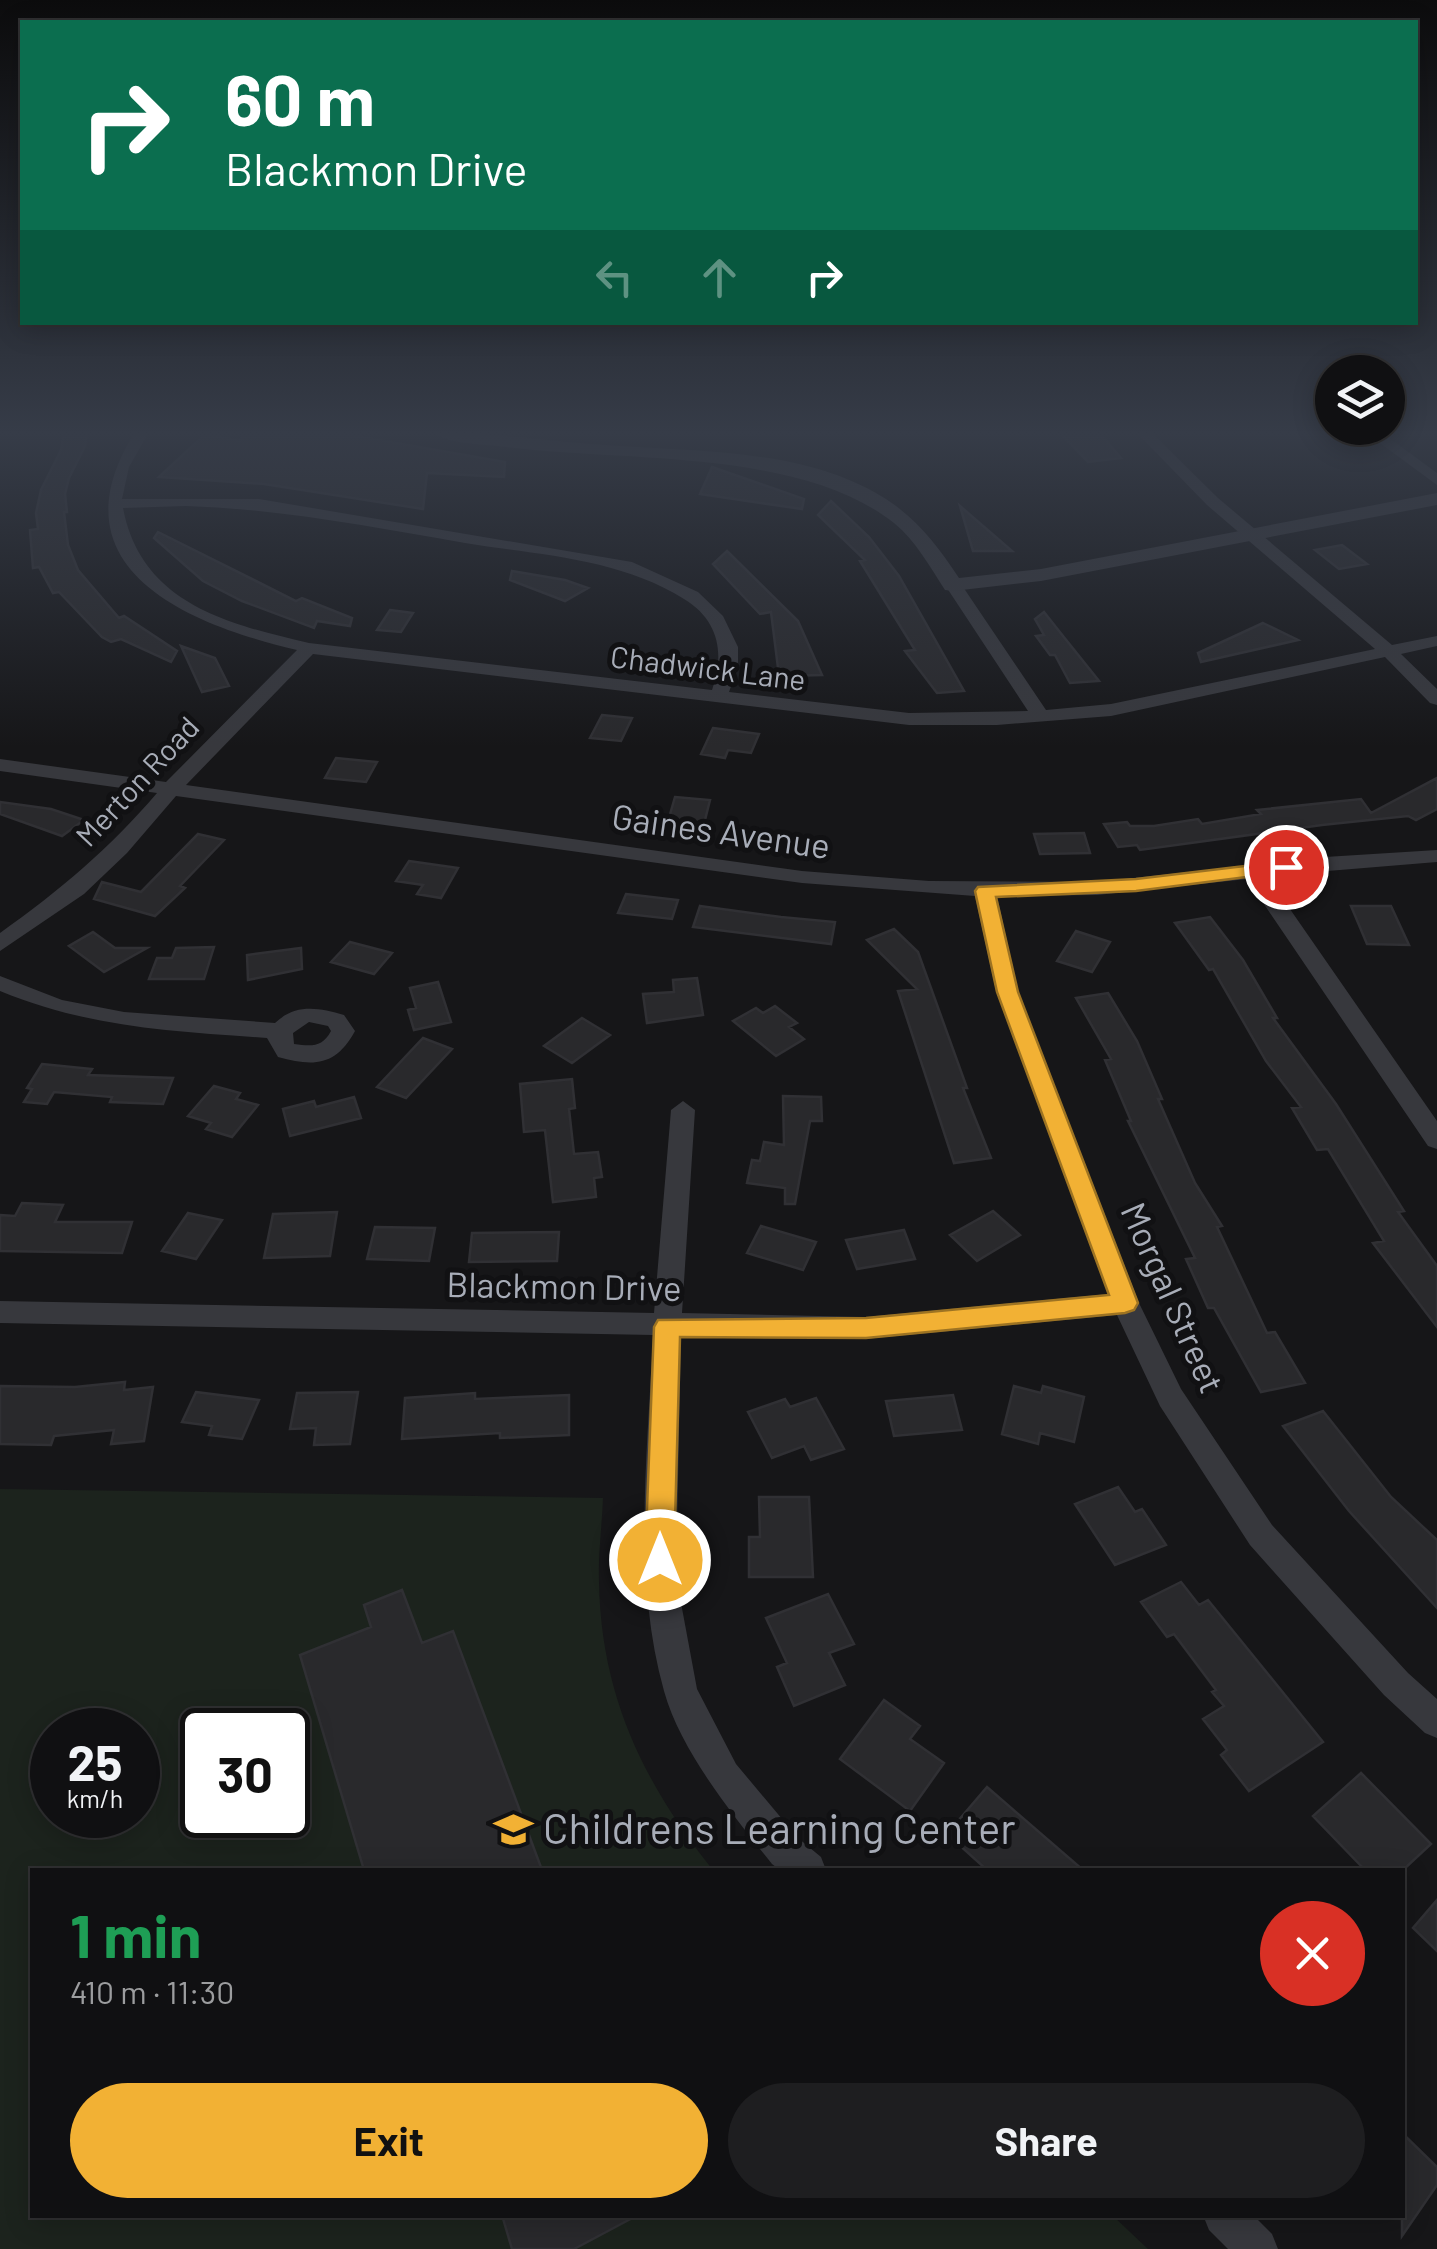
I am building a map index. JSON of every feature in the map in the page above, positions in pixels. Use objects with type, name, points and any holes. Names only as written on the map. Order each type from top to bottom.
[{"type":"street","name":"Chadwick Lane","points":[[122,537],[125,552],[138,572],[161,592],[225,625],[309,648],[908,720],[1110,710],[1437,640]]},
{"type":"street","points":[[454,537],[626,566],[692,596],[716,620],[729,646],[729,667],[718,698]]},
{"type":"street","points":[[920,537],[1041,716]]},
{"type":"street","points":[[953,584],[1041,574],[1252,537]]},
{"type":"street","points":[[1258,537],[1390,649],[1437,698]]},
{"type":"street","name":"Merton Road","points":[[0,944],[76,889],[120,849],[172,788],[309,648]]},
{"type":"street","name":"Gaines Avenue","points":[[0,765],[802,877],[984,891],[1136,885],[1352,858],[1437,856]]},
{"type":"street","points":[[1253,872],[1437,1140]]},
{"type":"street","name":"Morgal Street","points":[[984,891],[1007,992],[1125,1303],[1170,1397],[1261,1535],[1396,1684],[1437,1722]]},
{"type":"street","points":[[0,983],[57,1006],[124,1020],[281,1031]]},
{"type":"street","points":[[683,1110],[667,1327],[660,1576],[681,1692],[724,1776],[785,1851],[806,1868]]},
{"type":"street","name":"Blackmon Drive","points":[[0,1312],[866,1328],[1125,1303]]},
{"type":"street","points":[[1227,2218],[1257,2249]]},
{"type":"shaded area","points":[[0,1489],[603,1498],[599,1572],[602,1624],[618,1701],[647,1771],[666,1805],[711,1868],[30,1868],[30,2218],[1115,2218],[1148,2249],[0,2249]]},
{"type":"building","points":[[31,537],[67,537],[78,570],[119,618],[124,616],[177,651],[171,662],[121,639],[111,642],[102,637],[59,592],[53,593],[39,567],[33,568]]},
{"type":"building","points":[[168,537],[296,601],[302,598],[352,618],[350,626],[317,621],[314,628],[242,601],[203,581],[154,538]]},
{"type":"building","points":[[841,537],[869,537],[899,576],[964,691],[937,693],[905,651],[915,650],[860,561],[865,560]]},
{"type":"building","points":[[969,537],[996,537],[1012,551],[973,551]]},
{"type":"building","points":[[1342,545],[1367,564],[1339,569],[1315,550]]},
{"type":"building","points":[[727,551],[798,621],[822,675],[779,676],[771,612],[760,614],[713,564]]},
{"type":"building","points":[[512,571],[588,588],[565,601],[510,580]]},
{"type":"building","points":[[390,610],[413,613],[401,632],[377,630]]},
{"type":"building","points":[[1044,612],[1099,681],[1070,683],[1055,655],[1050,655],[1036,636],[1044,635],[1035,619]]},
{"type":"building","points":[[1263,623],[1298,640],[1201,662],[1198,653]]},
{"type":"building","points":[[181,646],[215,658],[229,686],[202,692]]},
{"type":"building","points":[[602,715],[632,718],[621,741],[590,738]]},
{"type":"building","points":[[713,728],[759,734],[751,753],[728,750],[725,758],[701,754]]},
{"type":"building","points":[[336,758],[377,762],[366,782],[325,778]]},
{"type":"building","points":[[1437,778],[1437,809],[1416,820],[1408,816],[1322,825],[1140,850],[1137,845],[1118,847],[1104,824],[1154,826],[1198,819],[1202,824],[1261,814],[1257,810],[1361,799],[1371,813]]},
{"type":"building","points":[[675,797],[710,800],[703,828],[667,825]]},
{"type":"building","points":[[0,802],[51,809],[84,820],[62,836],[0,814]]},
{"type":"building","points":[[1084,833],[1090,853],[1040,854],[1034,834]]},
{"type":"building","points":[[198,834],[224,840],[180,886],[185,888],[155,916],[94,899],[102,882],[141,892]]},
{"type":"building","points":[[409,861],[458,868],[441,898],[417,894],[423,885],[396,881]]},
{"type":"building","points":[[626,894],[678,900],[672,919],[618,913]]},
{"type":"building","points":[[700,906],[835,922],[831,944],[693,927]]},
{"type":"building","points":[[1351,906],[1391,906],[1409,945],[1367,944]]},
{"type":"building","points":[[1210,917],[1243,960],[1277,1018],[1273,1018],[1336,1104],[1404,1211],[1398,1212],[1437,1266],[1437,1327],[1373,1243],[1384,1241],[1328,1149],[1317,1150],[1292,1108],[1301,1107],[1266,1061],[1213,969],[1209,970],[1175,923]]},
{"type":"building","points":[[894,929],[918,952],[967,1088],[963,1088],[991,1158],[954,1163],[898,991],[917,989],[867,940]]},
{"type":"building","points":[[1076,931],[1110,942],[1092,972],[1057,961]]},
{"type":"building","points":[[93,932],[115,948],[147,948],[104,972],[69,946]]},
{"type":"building","points":[[350,942],[392,953],[374,974],[331,962]]},
{"type":"building","points":[[214,947],[204,979],[149,979],[157,958],[172,958],[176,948]]},
{"type":"building","points":[[301,948],[302,969],[248,980],[247,955]]},
{"type":"building","points":[[697,978],[703,1015],[647,1023],[643,994],[674,992],[673,980]]},
{"type":"building","points":[[438,982],[451,1022],[414,1030],[408,1010],[416,1008],[410,988]]},
{"type":"building","points":[[1108,993],[1137,1041],[1195,1183],[1222,1226],[1217,1227],[1267,1333],[1275,1332],[1305,1383],[1261,1392],[1214,1308],[1208,1308],[1186,1259],[1195,1258],[1128,1121],[1105,1060],[1111,1059],[1076,998]]},
{"type":"building","points":[[775,1006],[797,1023],[789,1027],[804,1039],[776,1056],[733,1021],[756,1008],[763,1013]]},
{"type":"building","points":[[582,1018],[610,1035],[572,1063],[544,1046]]},
{"type":"building","points":[[423,1038],[452,1049],[406,1098],[377,1087]]},
{"type":"building","points":[[42,1064],[92,1069],[88,1075],[173,1078],[163,1104],[110,1102],[112,1097],[54,1092],[47,1104],[24,1102],[32,1089],[27,1088]]},
{"type":"building","points":[[572,1079],[575,1108],[569,1109],[574,1154],[598,1152],[602,1177],[594,1178],[596,1197],[553,1202],[545,1130],[524,1132],[520,1084]]},
{"type":"building","points":[[214,1086],[240,1093],[236,1099],[258,1105],[232,1137],[206,1129],[211,1123],[188,1116]]},
{"type":"building","points":[[783,1096],[821,1097],[822,1121],[810,1121],[795,1204],[785,1204],[785,1188],[747,1183],[752,1160],[760,1161],[764,1142],[784,1145]]},
{"type":"building","points":[[354,1097],[361,1118],[290,1136],[283,1109],[314,1101],[316,1107]]},
{"type":"building","points":[[22,1203],[63,1205],[55,1222],[132,1222],[122,1253],[0,1251],[0,1215],[15,1216]]},
{"type":"building","points":[[993,1211],[1020,1235],[977,1261],[950,1235]]},
{"type":"building","points":[[337,1212],[330,1256],[264,1258],[273,1214]]},
{"type":"building","points":[[188,1213],[222,1220],[196,1259],[162,1251]]},
{"type":"building","points":[[761,1226],[816,1242],[803,1270],[747,1253]]},
{"type":"building","points":[[375,1227],[435,1228],[429,1261],[367,1259]]},
{"type":"building","points":[[904,1230],[915,1259],[857,1269],[846,1240]]},
{"type":"building","points":[[559,1232],[557,1261],[469,1262],[472,1233]]},
{"type":"building","points":[[125,1382],[124,1390],[153,1387],[144,1441],[111,1444],[114,1430],[54,1436],[51,1445],[0,1444],[0,1386],[75,1387]]},
{"type":"building","points":[[1014,1386],[1041,1393],[1043,1386],[1084,1397],[1074,1442],[1040,1433],[1038,1444],[1002,1434]]},
{"type":"building","points":[[196,1392],[259,1400],[242,1439],[209,1435],[212,1426],[182,1422]]},
{"type":"building","points":[[358,1392],[350,1444],[314,1445],[316,1428],[290,1429],[297,1393]]},
{"type":"building","points":[[475,1393],[475,1399],[569,1395],[569,1435],[500,1438],[500,1433],[402,1439],[405,1398]]},
{"type":"building","points":[[953,1395],[962,1430],[894,1436],[886,1401]]},
{"type":"building","points":[[816,1398],[844,1449],[811,1460],[804,1446],[772,1458],[748,1412],[785,1399],[790,1407]]},
{"type":"building","points":[[1323,1411],[1391,1497],[1437,1540],[1437,1608],[1349,1511],[1283,1426]]},
{"type":"building","points":[[1118,1487],[1135,1512],[1142,1509],[1166,1545],[1115,1565],[1075,1504]]},
{"type":"building","points":[[759,1497],[809,1497],[813,1577],[749,1577],[749,1537],[760,1537]]},
{"type":"building","points":[[1181,1582],[1199,1605],[1208,1600],[1323,1742],[1249,1791],[1221,1755],[1227,1750],[1203,1719],[1224,1706],[1212,1692],[1216,1690],[1174,1634],[1167,1637],[1141,1602]]},
{"type":"building","points":[[402,1590],[422,1643],[453,1631],[541,1868],[363,1868],[300,1655],[371,1627],[364,1605]]},
{"type":"building","points":[[828,1594],[854,1644],[829,1653],[845,1685],[794,1706],[777,1667],[787,1663],[766,1618]]},
{"type":"building","points":[[884,1700],[920,1726],[910,1739],[944,1763],[910,1811],[840,1759]]},
{"type":"building","points":[[1361,1773],[1431,1844],[1405,1868],[1363,1868],[1313,1816]]},
{"type":"building","points":[[987,1787],[1081,1868],[985,1868],[947,1834]]},
{"type":"building","points":[[1437,1900],[1437,1951],[1413,1928]]},
{"type":"building","points":[[1405,2136],[1437,2167],[1437,2185],[1402,2236]]},
{"type":"building","points":[[503,2218],[632,2218],[574,2249],[512,2249]]},
{"type":"place","name":"Childrens Learning Center","points":[[513,1829]]},
{"type":"route","points":[[660,1560],[667,1327],[866,1328],[1125,1303],[1007,992],[984,891],[1136,885],[1286,867]]}]
